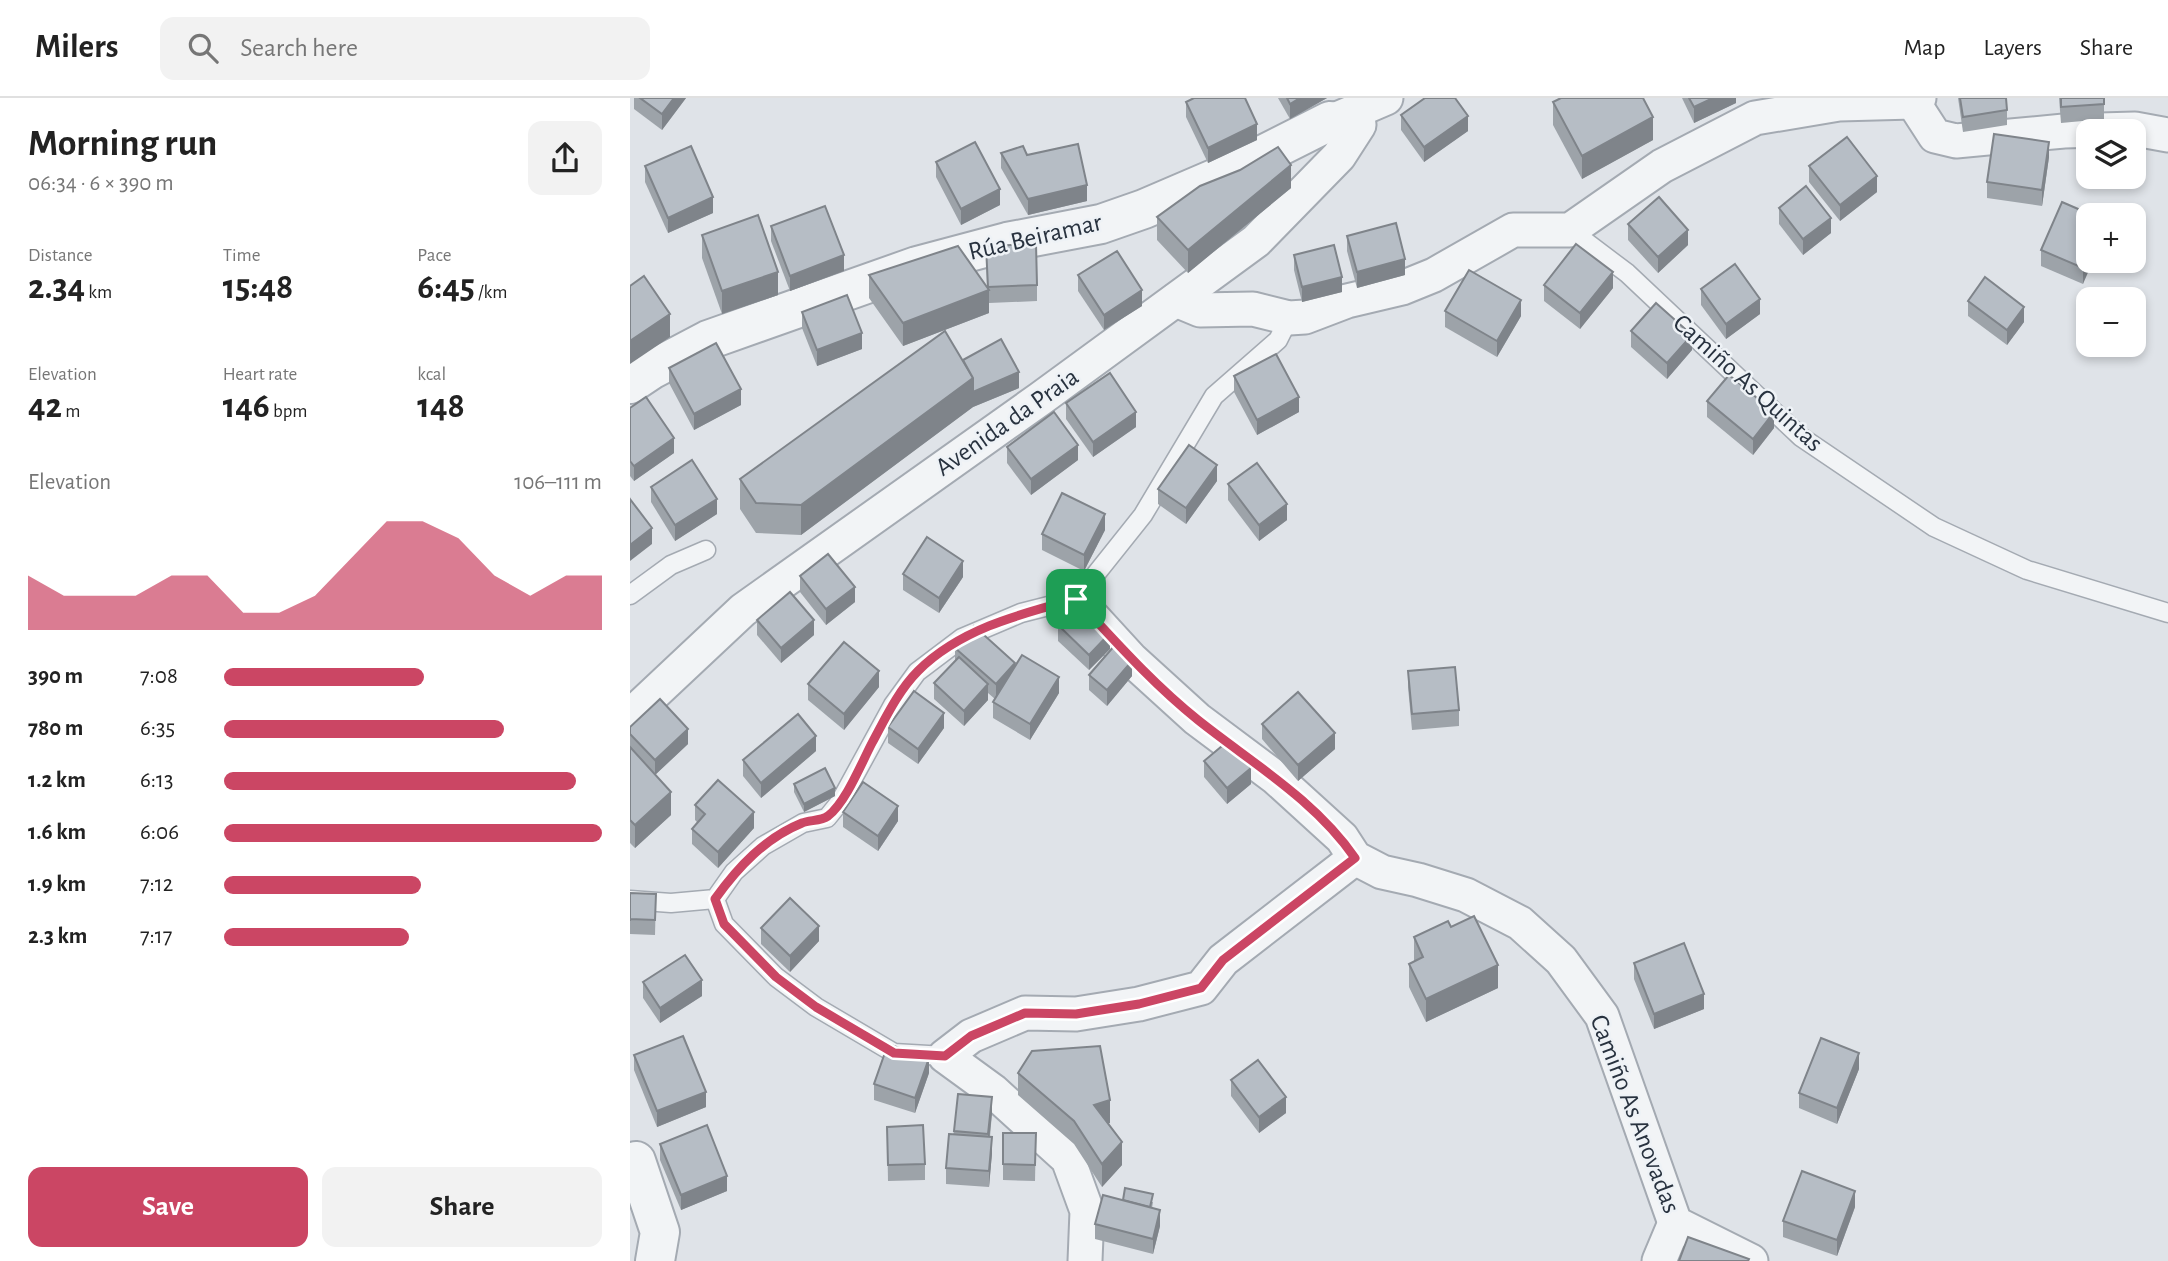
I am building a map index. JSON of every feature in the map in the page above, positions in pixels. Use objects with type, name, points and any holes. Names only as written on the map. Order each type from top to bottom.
[{"type":"street","points":[[1176,300],[1200,310],[1254,309],[1289,317],[1305,317],[1347,301],[1402,288],[1434,275],[1513,230],[1570,230],[1662,166],[1755,118],[1839,104],[1916,100],[1935,136],[1956,141],[2064,131],[2135,129],[2168,135]]},
{"type":"street","name":"Avenida da Praia","points":[[630,716],[743,610],[1255,241],[1339,156],[1359,125],[1358,110]]},
{"type":"street","name":"Rúa Beiramar","points":[[630,384],[708,340],[917,266],[1007,242],[1101,224],[1144,209],[1221,176],[1358,110]]},
{"type":"street","name":"Camiño As Anovadas","points":[[1076,599],[1131,659],[1197,719],[1276,778],[1342,838],[1355,858],[1382,872],[1466,895],[1520,923],[1561,960],[1602,1016],[1675,1223],[1751,1261]]},
{"type":"street","points":[[1085,1261],[1087,1211],[1068,1159],[993,1091],[945,1056],[971,1036],[1025,1013],[1076,1014],[1139,1004],[1201,988],[1223,960],[1355,858]]},
{"type":"street","points":[[633,1152],[660,1233],[655,1261]]},
{"type":"street","points":[[1658,1261],[1675,1223]]},
{"type":"lane","name":"Camiño As Quintas","points":[[1570,230],[1627,273],[1801,437],[1934,527],[2027,570],[2168,613]]},
{"type":"lane","points":[[630,900],[671,903],[715,899],[734,872],[763,846],[803,823],[827,818],[840,802],[893,705],[917,672],[962,638],[1021,613],[1076,599],[1143,515],[1214,396],[1279,340],[1289,317]]},
{"type":"lane","points":[[630,595],[671,565],[706,550]]},
{"type":"lane","points":[[715,899],[724,924],[776,977],[816,1007],[894,1053],[945,1056]]},
{"type":"building","points":[[640,98],[674,98],[662,114]]},
{"type":"building","points":[[1194,98],[1245,98],[1257,124],[1208,148],[1186,102]]},
{"type":"building","points":[[1287,98],[1300,98],[1290,104]]},
{"type":"building","points":[[1425,98],[1455,98],[1468,116],[1424,147],[1401,115]]},
{"type":"building","points":[[1561,98],[1643,98],[1653,117],[1582,156],[1553,102]]},
{"type":"building","points":[[1689,98],[1713,98],[1694,107]]},
{"type":"building","points":[[1960,98],[2006,98],[2007,110],[1963,117]]},
{"type":"building","points":[[2061,98],[2104,98],[2104,104],[2061,107]]},
{"type":"building","points":[[1994,134],[2049,142],[2042,190],[1987,182]]},
{"type":"building","points":[[1847,137],[1877,176],[1840,205],[1809,166]]},
{"type":"building","points":[[975,142],[1000,189],[961,209],[936,162]]},
{"type":"building","points":[[1078,144],[1087,185],[1028,199],[1001,153],[1023,146],[1027,155]]},
{"type":"building","points":[[691,146],[713,197],[668,218],[645,166]]},
{"type":"building","points":[[1278,147],[1291,165],[1188,250],[1157,217],[1200,186],[1240,170]]},
{"type":"building","points":[[1806,186],[1831,218],[1803,239],[1779,208]]},
{"type":"building","points":[[1659,197],[1688,230],[1658,257],[1628,224]]},
{"type":"building","points":[[2062,202],[2076,208],[2076,265],[2041,250]]},
{"type":"building","points":[[825,206],[844,255],[790,276],[771,226]]},
{"type":"building","points":[[758,215],[778,272],[722,291],[702,235]]},
{"type":"building","points":[[1396,223],[1405,259],[1357,272],[1347,236]]},
{"type":"building","points":[[1036,244],[1037,285],[988,287],[986,246]]},
{"type":"building","points":[[1576,244],[1613,272],[1580,313],[1544,285]]},
{"type":"building","points":[[1334,245],[1342,277],[1302,287],[1294,255]]},
{"type":"building","points":[[958,246],[989,290],[903,323],[869,275]]},
{"type":"building","points":[[1117,251],[1142,290],[1104,315],[1078,275]]},
{"type":"building","points":[[1735,264],[1760,299],[1726,324],[1701,289]]},
{"type":"building","points":[[1469,270],[1521,300],[1497,341],[1445,311]]},
{"type":"building","points":[[644,276],[670,314],[630,341],[630,286]]},
{"type":"building","points":[[1985,277],[2024,307],[2007,330],[1968,301]]},
{"type":"building","points":[[847,295],[862,333],[817,350],[802,312]]},
{"type":"building","points":[[1656,303],[1692,335],[1667,363],[1631,331]]},
{"type":"building","points":[[945,331],[973,378],[801,505],[756,503],[740,479]]},
{"type":"building","points":[[1001,339],[1019,372],[973,392],[973,378],[963,360]]},
{"type":"building","points":[[716,343],[741,389],[694,414],[669,368]]},
{"type":"building","points":[[1276,354],[1299,397],[1257,420],[1234,376]]},
{"type":"building","points":[[1110,373],[1136,412],[1093,442],[1066,403]]},
{"type":"building","points":[[1729,375],[1774,412],[1753,439],[1707,401]]},
{"type":"building","points":[[646,397],[674,438],[634,466],[630,461],[630,408]]},
{"type":"building","points":[[1054,412],[1078,445],[1031,479],[1007,447]]},
{"type":"building","points":[[1189,445],[1217,465],[1186,508],[1158,489]]},
{"type":"building","points":[[692,460],[717,499],[675,525],[651,487]]},
{"type":"building","points":[[1257,463],[1287,504],[1259,525],[1228,484]]},
{"type":"building","points":[[1062,493],[1105,514],[1084,555],[1042,534]]},
{"type":"building","points":[[630,499],[652,528],[630,545]]},
{"type":"building","points":[[927,537],[963,561],[939,598],[903,574]]},
{"type":"building","points":[[828,554],[855,587],[826,609],[800,576]]},
{"type":"building","points":[[790,592],[814,620],[781,648],[757,620]]},
{"type":"building","points":[[1079,603],[1110,633],[1089,655],[1058,625]]},
{"type":"building","points":[[974,626],[1015,663],[996,684],[955,648]]},
{"type":"building","points":[[844,642],[879,671],[844,714],[808,684]]},
{"type":"building","points":[[1115,645],[1132,661],[1107,690],[1089,675]]},
{"type":"building","points":[[1022,655],[1059,677],[1030,724],[993,702]]},
{"type":"building","points":[[959,657],[988,684],[964,711],[934,683]]},
{"type":"building","points":[[1455,667],[1459,710],[1412,714],[1408,671]]},
{"type":"building","points":[[914,691],[944,713],[918,749],[888,727]]},
{"type":"building","points":[[1298,692],[1335,733],[1298,765],[1262,724]]},
{"type":"building","points":[[660,699],[688,729],[655,760],[630,734],[630,727]]},
{"type":"building","points":[[798,714],[816,736],[761,783],[743,760]]},
{"type":"building","points":[[1228,741],[1251,768],[1227,788],[1204,761]]},
{"type":"building","points":[[630,747],[671,792],[635,825],[630,820]]},
{"type":"building","points":[[825,768],[835,788],[804,804],[794,784]]},
{"type":"building","points":[[718,780],[754,812],[718,852],[692,829],[705,814],[695,805]]},
{"type":"building","points":[[863,782],[898,806],[878,836],[843,812]]},
{"type":"building","points":[[630,893],[656,894],[655,920],[630,919]]},
{"type":"building","points":[[790,898],[819,926],[790,956],[761,928]]},
{"type":"building","points":[[1474,916],[1498,965],[1426,999],[1409,964],[1423,957],[1414,937],[1448,921],[1451,927]]},
{"type":"building","points":[[1684,943],[1704,994],[1654,1014],[1634,963]]},
{"type":"building","points":[[685,955],[702,980],[660,1008],[643,982]]},
{"type":"building","points":[[683,1036],[706,1092],[657,1111],[634,1055]]},
{"type":"building","points":[[1821,1038],[1859,1053],[1837,1108],[1799,1093]]},
{"type":"building","points":[[888,1044],[929,1058],[915,1098],[874,1084]]},
{"type":"building","points":[[1100,1046],[1110,1100],[1094,1105],[1122,1142],[1102,1164],[1074,1121],[1018,1073],[1032,1051]]},
{"type":"building","points":[[1258,1060],[1286,1097],[1259,1117],[1231,1080]]},
{"type":"building","points":[[958,1094],[992,1097],[988,1134],[954,1131]]},
{"type":"building","points":[[707,1125],[727,1176],[681,1195],[660,1144]]},
{"type":"building","points":[[923,1125],[925,1164],[888,1165],[887,1127]]},
{"type":"building","points":[[1003,1133],[1036,1133],[1035,1165],[1003,1164]]},
{"type":"building","points":[[949,1134],[992,1137],[989,1171],[946,1168]]},
{"type":"building","points":[[1802,1171],[1855,1191],[1837,1240],[1783,1221]]},
{"type":"building","points":[[1125,1188],[1153,1194],[1150,1207],[1123,1200]]},
{"type":"building","points":[[1103,1195],[1160,1210],[1153,1239],[1095,1224]]},
{"type":"building","points":[[1688,1237],[1749,1259],[1679,1261]]},
{"type":"route","points":[[1076,599],[1131,659],[1197,719],[1276,778],[1342,838],[1355,858],[1223,960],[1201,988],[1139,1004],[1076,1014],[1025,1013],[971,1036],[945,1056],[894,1053],[816,1007],[776,977],[724,924],[715,899],[734,872],[763,846],[803,823],[827,818],[840,802],[893,705],[917,672],[962,638],[1021,613],[1076,599]]}]
